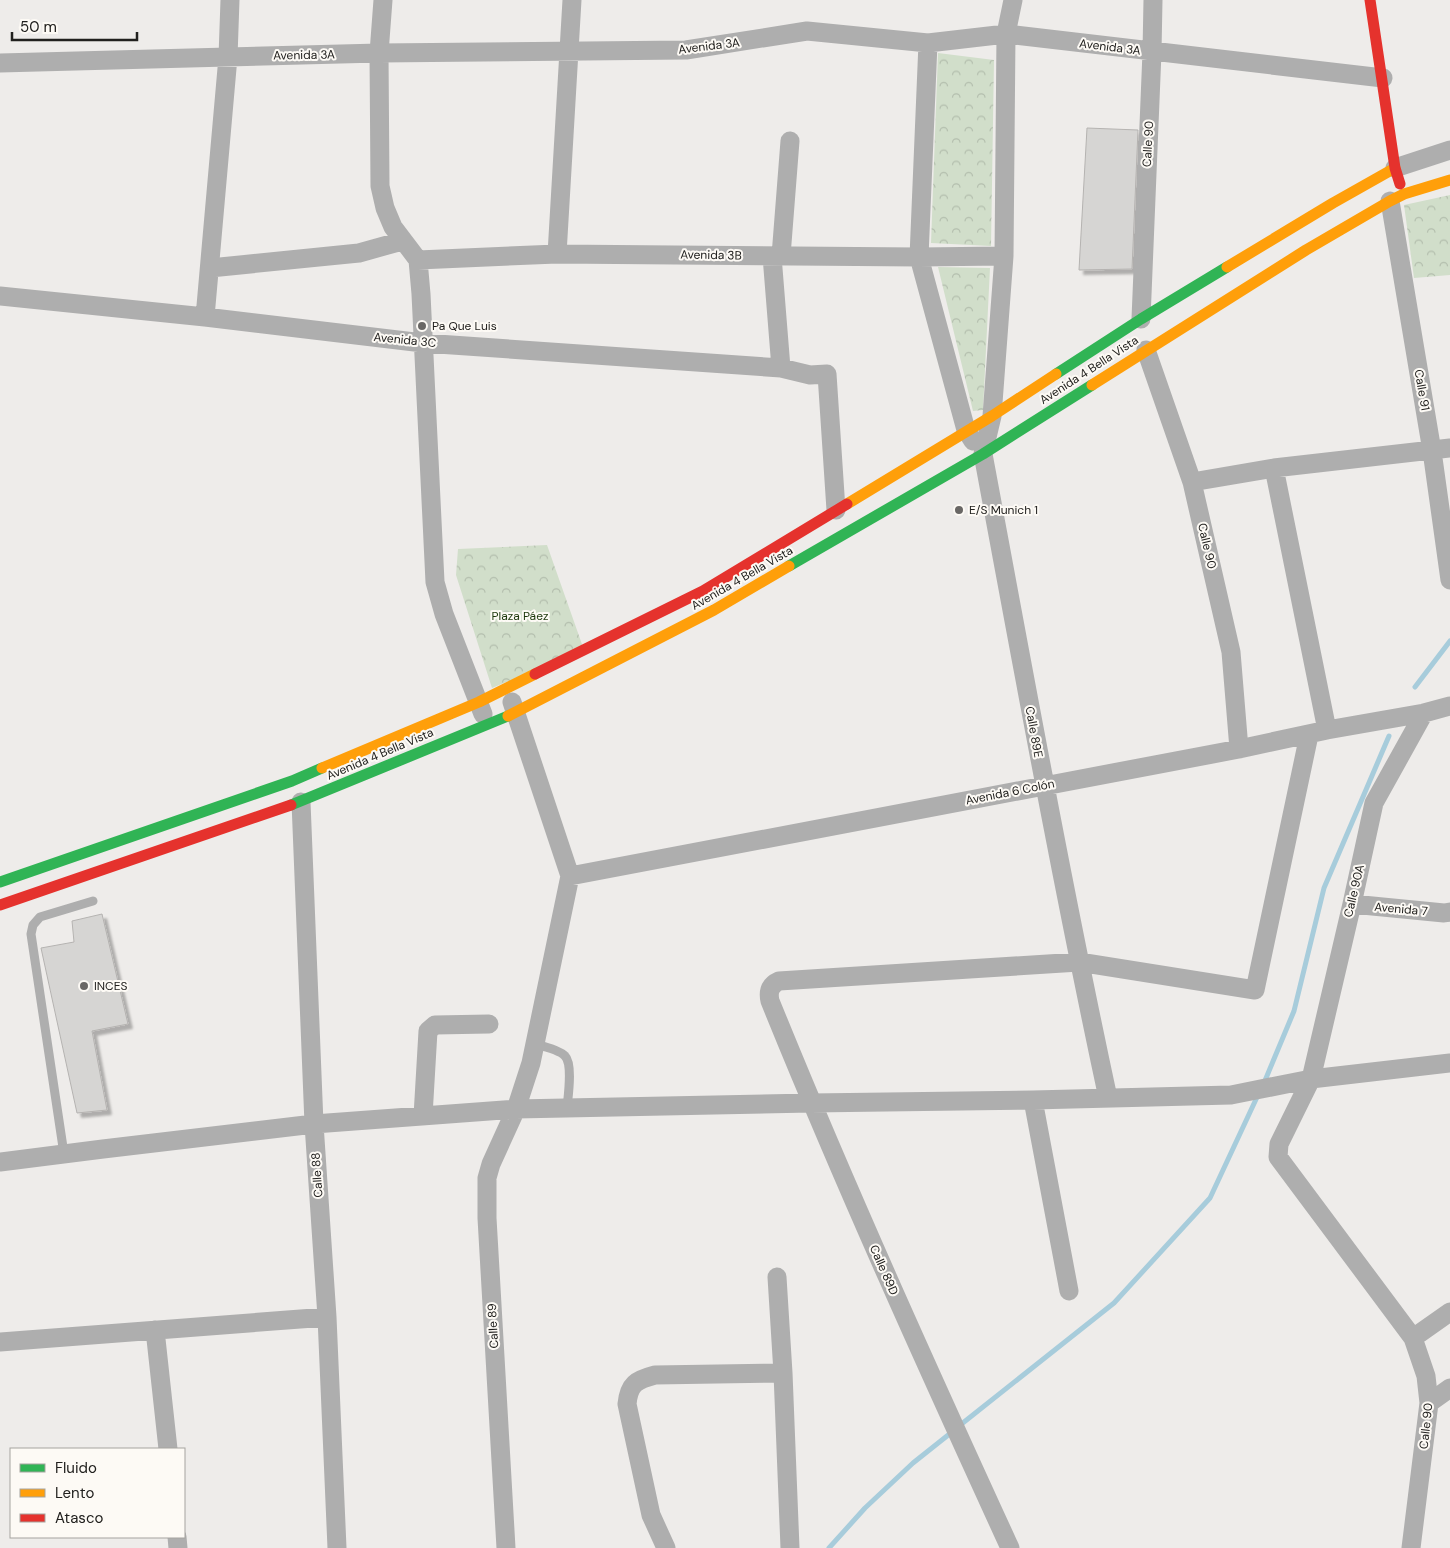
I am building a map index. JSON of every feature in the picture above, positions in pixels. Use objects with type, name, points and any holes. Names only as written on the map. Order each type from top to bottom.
[{"type":"street","points":[[205,317],[228,57],[230,0]]},
{"type":"street","points":[[383,0],[380,53],[380,186],[385,208],[393,227],[418,260],[435,582],[444,614],[487,724]]},
{"type":"street","points":[[557,254],[572,0]]},
{"type":"street","points":[[983,454],[992,416],[1004,256],[1006,34],[1013,0]]},
{"type":"street","name":"Calle 90","points":[[1141,319],[1152,52],[1152,0]]},
{"type":"street","points":[[1370,0],[1383,78],[1397,197]]},
{"type":"street","name":"Avenida 3A","points":[[0,63],[380,53],[686,50],[807,31],[928,43],[1006,34],[1383,78]]},
{"type":"street","points":[[928,43],[919,257],[966,430],[983,454]]},
{"type":"street","points":[[782,368],[776,256],[790,141]]},
{"type":"street","points":[[1395,168],[1450,150]]},
{"type":"street","name":"Avenida 4 Bella Vista","points":[[0,882],[292,781],[479,702],[703,591],[992,416],[1141,319],[1333,203],[1395,168]]},
{"type":"street","name":"Avenida 4 Bella Vista","points":[[0,904],[301,802],[516,713],[714,610],[983,454],[1306,250],[1397,197],[1450,180]]},
{"type":"street","name":"Calle 91","points":[[1397,197],[1441,450],[1450,580]]},
{"type":"street","points":[[210,268],[359,253],[402,241]]},
{"type":"street","name":"Avenida 3B","points":[[418,260],[557,254],[1004,256]]},
{"type":"street","name":"Avenida 3C","points":[[0,296],[205,317],[423,343],[782,368],[810,375],[827,374],[836,510]]},
{"type":"street","name":"Calle 90","points":[[1146,350],[1192,482],[1231,652],[1239,749]]},
{"type":"street","points":[[1192,482],[1274,468],[1441,450]]},
{"type":"street","name":"Calle 89E","points":[[983,454],[1044,786],[1108,1098]]},
{"type":"street","points":[[1079,962],[1255,990],[1318,733],[1274,468]]},
{"type":"street","points":[[506,689],[516,713],[570,876]]},
{"type":"street","name":"Avenida 6 Colón","points":[[570,876],[1239,749],[1424,713],[1450,706]]},
{"type":"street","name":"Calle 90A","points":[[1394,1312],[1278,1157],[1279,1144],[1310,1079],[1374,803],[1424,713]]},
{"type":"street","name":"Calle 88","points":[[301,802],[314,1124],[327,1317],[337,1548]]},
{"type":"street","name":"Calle 89","points":[[506,1548],[486,1199],[487,1178],[491,1164],[516,1109],[531,1063],[570,876]]},
{"type":"street","name":"Avenida 7","points":[[1352,904],[1450,912]]},
{"type":"street","name":"Calle 89D","points":[[1010,1548],[913,1336],[811,1103],[770,1002],[769,995],[771,988],[779,981],[1079,962]]},
{"type":"street","points":[[423,1116],[428,1031],[435,1024],[490,1024]]},
{"type":"street","points":[[0,1162],[314,1124],[516,1109],[1231,1095],[1310,1079],[1450,1063]]},
{"type":"street","points":[[1033,1100],[1069,1291]]},
{"type":"street","points":[[776,1277],[790,1548]]},
{"type":"street","name":"Calle 90","points":[[1394,1312],[1413,1338],[1426,1376],[1429,1403],[1411,1548]]},
{"type":"street","points":[[1413,1338],[1450,1312]]},
{"type":"street","points":[[0,1342],[327,1317]]},
{"type":"street","points":[[156,1330],[168,1448]]},
{"type":"street","points":[[666,1548],[651,1515],[627,1404],[628,1392],[634,1383],[655,1375],[782,1373]]},
{"type":"street","points":[[1429,1403],[1450,1388]]},
{"type":"lane","points":[[64,1154],[31,934],[33,925],[40,918],[93,901]]},
{"type":"lane","points":[[535,1044],[566,1057],[569,1068],[567,1108]]},
{"type":"green space","points":[[938,53],[994,60],[991,246],[931,243]]},
{"type":"green space","points":[[1450,195],[1450,275],[1414,278],[1404,205]]},
{"type":"green space","points":[[938,267],[990,268],[983,410],[973,411]]},
{"type":"green space","name":"Plaza Páez","points":[[547,545],[584,650],[492,688],[456,575],[458,549]]},
{"type":"building","points":[[1087,128],[1138,130],[1132,269],[1079,270]]},
{"type":"building","name":"INCES","points":[[102,914],[128,1024],[92,1031],[107,1110],[77,1113],[41,948],[74,942],[72,921]]},
{"type":"waterway","points":[[1415,687],[1450,641]]},
{"type":"waterway","points":[[1264,1083],[1294,1011],[1324,888],[1389,736]]},
{"type":"waterway","points":[[959,1426],[1114,1303],[1210,1198],[1258,1095]]},
{"type":"waterway","points":[[829,1548],[865,1508],[913,1463],[952,1432]]},
{"type":"traffic: fast","points":[[1056,374],[1141,319],[1227,267]]},
{"type":"traffic: fast","points":[[789,566],[983,454],[1092,385]]},
{"type":"traffic: fast","points":[[291,805],[508,716]]},
{"type":"traffic: fast","points":[[0,882],[292,781],[322,768]]},
{"type":"traffic: slow","points":[[1227,267],[1395,168]]},
{"type":"traffic: slow","points":[[1092,385],[1306,250],[1390,201],[1404,194],[1450,180]]},
{"type":"traffic: slow","points":[[847,504],[992,416],[1056,374]]},
{"type":"traffic: slow","points":[[508,716],[714,610],[789,566]]},
{"type":"traffic: slow","points":[[322,768],[479,702],[535,674]]},
{"type":"traffic: jam","points":[[1370,0],[1395,168],[1400,184]]},
{"type":"traffic: jam","points":[[535,674],[703,591],[847,504]]},
{"type":"traffic: jam","points":[[0,905],[291,805]]},
{"type":"place","name":"Pa Que Luis","points":[[422,326]]},
{"type":"place","name":"E/S Munich 1","points":[[959,510]]},
{"type":"place","name":"INCES","points":[[84,986]]}]
